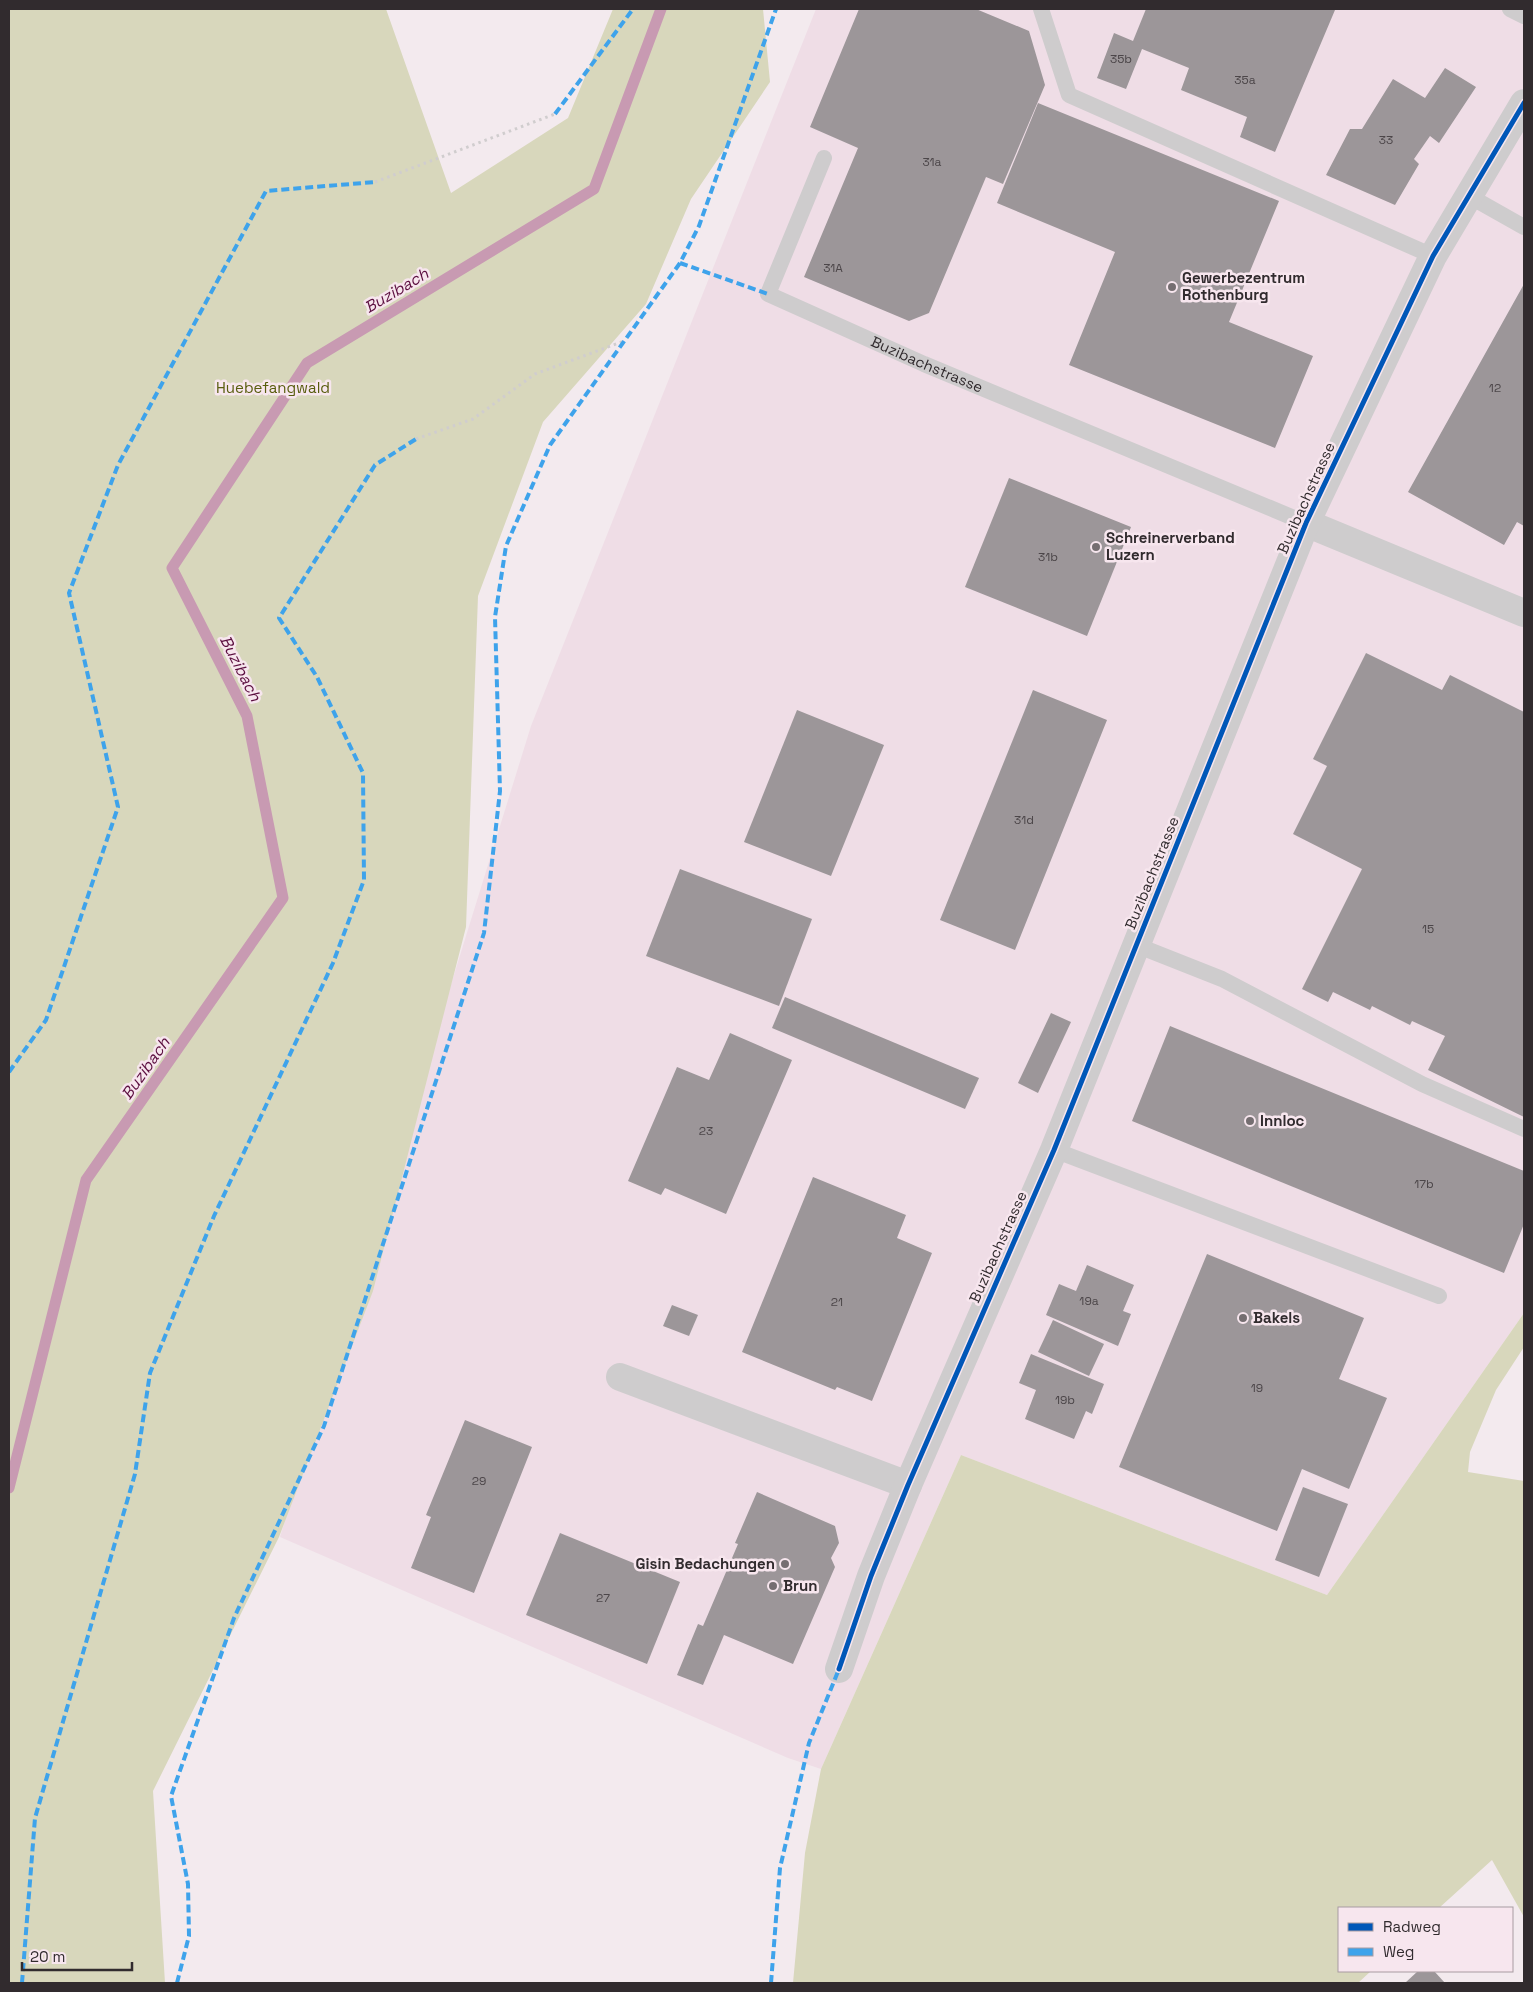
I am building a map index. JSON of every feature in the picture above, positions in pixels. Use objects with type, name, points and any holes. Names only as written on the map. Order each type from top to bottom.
[{"type":"street","name":"Buzibachstrasse","points":[[839,1669],[871,1576],[908,1485],[1054,1150],[1306,523],[1433,256],[1524,103]]},
{"type":"street","name":"Buzibachstrasse","points":[[1306,523],[1524,613]]},
{"type":"street","points":[[620,1377],[908,1485]]},
{"type":"lane","points":[[1041,9],[1069,94],[1433,256]]},
{"type":"lane","points":[[1510,9],[1524,16]]},
{"type":"lane","name":"Buzibachstrasse","points":[[824,158],[768,294],[924,364],[1306,523]]},
{"type":"lane","points":[[1468,196],[1524,227]]},
{"type":"lane","points":[[1136,945],[1222,978],[1422,1084],[1524,1129]]},
{"type":"lane","points":[[1054,1150],[1440,1296]]},
{"type":"path","points":[[375,182],[555,114]]},
{"type":"path","points":[[416,439],[473,419],[535,374],[624,341]]},
{"type":"shaded area","points":[[816,9],[1524,9],[1524,1313],[1327,1595],[961,1455],[821,1769],[788,1758],[280,1537],[531,726]]},
{"type":"green space","name":"Huebefangwald","points":[[9,9],[386,9],[451,193],[568,118],[613,9],[763,9],[770,82],[691,199],[646,304],[543,422],[478,596],[466,927],[373,1291],[279,1537],[153,1791],[165,1983],[9,1983]]},
{"type":"green space","points":[[1524,1313],[1524,1347],[1496,1390],[1470,1452],[1468,1472],[1524,1481],[1524,1917],[1492,1860],[1440,1907],[1338,1907],[1338,1972],[1370,1972],[1358,1983],[793,1983],[805,1853],[821,1769],[961,1455],[1327,1595]]},
{"type":"building","points":[[859,9],[976,9],[1029,31],[1045,85],[1003,184],[986,177],[929,313],[909,321],[804,277],[858,148],[810,127]]},
{"type":"building","points":[[1146,9],[1335,10],[1275,152],[1240,137],[1247,117],[1181,90],[1189,68],[1142,49],[1126,89],[1097,78],[1114,33],[1133,41]]},
{"type":"building","points":[[1445,68],[1476,87],[1439,143],[1430,136],[1414,159],[1419,164],[1395,205],[1326,175],[1350,129],[1362,129],[1393,79],[1425,98]]},
{"type":"building","name":"Gewerbezentrum Rothenburg","points":[[1038,103],[1279,201],[1229,322],[1313,356],[1275,448],[1069,365],[1115,252],[997,203]]},
{"type":"building","points":[[1524,284],[1524,526],[1517,522],[1504,545],[1408,492]]},
{"type":"building","points":[[1009,478],[1131,527],[1087,636],[965,587]]},
{"type":"building","points":[[1366,653],[1442,690],[1450,675],[1524,712],[1524,1117],[1428,1070],[1445,1036],[1412,1021],[1410,1025],[1372,1006],[1370,1010],[1333,992],[1328,1002],[1302,989],[1362,869],[1293,834],[1327,766],[1313,759]]},
{"type":"building","points":[[1033,690],[1107,720],[1015,950],[940,920]]},
{"type":"building","points":[[797,710],[884,745],[831,876],[744,842]]},
{"type":"building","points":[[680,869],[812,919],[779,1006],[646,956]]},
{"type":"building","points":[[785,997],[979,1078],[965,1109],[772,1028]]},
{"type":"building","points":[[1051,1013],[1071,1022],[1038,1093],[1018,1083]]},
{"type":"building","points":[[1170,1026],[1524,1171],[1524,1224],[1504,1273],[1132,1121]]},
{"type":"building","points":[[730,1033],[792,1060],[726,1214],[665,1188],[661,1195],[628,1181],[677,1067],[709,1080]]},
{"type":"building","points":[[813,1177],[906,1215],[897,1238],[932,1253],[872,1401],[837,1387],[835,1390],[742,1352]]},
{"type":"building","points":[[1207,1254],[1364,1318],[1339,1379],[1387,1398],[1349,1489],[1302,1469],[1277,1531],[1119,1467]]},
{"type":"building","points":[[1087,1265],[1134,1285],[1123,1311],[1131,1314],[1118,1346],[1046,1315],[1059,1284],[1076,1291]]},
{"type":"building","points":[[672,1305],[698,1315],[689,1336],[663,1326]]},
{"type":"building","points":[[1053,1320],[1104,1344],[1089,1376],[1038,1352]]},
{"type":"building","points":[[1031,1354],[1104,1384],[1092,1414],[1086,1411],[1074,1439],[1025,1419],[1036,1390],[1019,1383]]},
{"type":"building","points":[[465,1420],[532,1447],[474,1593],[411,1568],[431,1517],[426,1515]]},
{"type":"building","points":[[1303,1487],[1348,1504],[1319,1577],[1275,1560]]},
{"type":"building","points":[[757,1492],[835,1526],[839,1543],[831,1558],[835,1567],[793,1664],[724,1635],[703,1685],[677,1675],[698,1624],[703,1626],[738,1544],[735,1543]]},
{"type":"building","points":[[560,1533],[680,1582],[647,1664],[526,1615]]},
{"type":"building","points":[[1417,1972],[1435,1972],[1445,1983],[1405,1983]]},
{"type":"waterway","name":"Buzibach","points":[[9,1488],[86,1180],[283,898],[247,716],[172,568],[307,363],[594,189],[661,9]]},
{"type":"marked path","points":[[555,114],[633,9]]},
{"type":"marked path","points":[[177,1983],[189,1936],[188,1884],[171,1796],[234,1618],[324,1426],[484,933],[500,791],[495,617],[506,546],[550,445],[680,263],[699,226],[776,9]]},
{"type":"marked path","points":[[9,1072],[46,1020],[118,807],[69,593],[118,465],[266,191],[375,182]]},
{"type":"marked path","points":[[680,263],[768,294]]},
{"type":"marked path","points":[[22,1983],[35,1818],[135,1474],[150,1373],[214,1216],[333,963],[364,880],[363,773],[317,677],[279,618],[375,465],[416,439]]},
{"type":"marked path","points":[[771,1983],[780,1868],[809,1743],[839,1669]]},
{"type":"cycle path","points":[[839,1669],[871,1576],[908,1485],[1054,1150],[1306,523],[1433,256],[1524,103]]},
{"type":"place","name":"Gewerbezentrum Rothenburg","points":[[1172,287]]},
{"type":"place","name":"Schreinerverband Luzern","points":[[1096,547]]},
{"type":"place","name":"Innloc","points":[[1250,1121]]},
{"type":"place","name":"Bakels","points":[[1243,1318]]},
{"type":"place","name":"Gisin Bedachungen","points":[[785,1564]]},
{"type":"place","name":"Brun","points":[[773,1586]]}]
